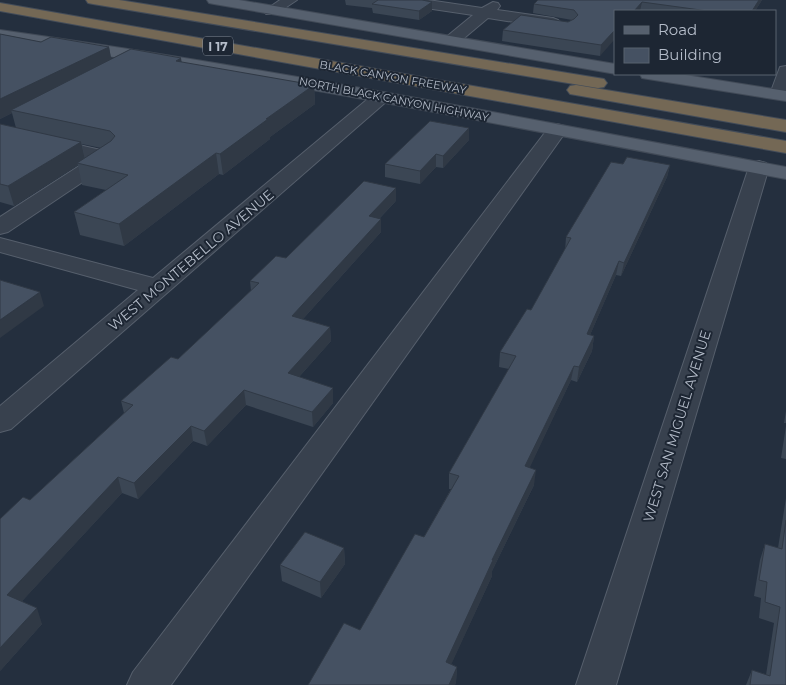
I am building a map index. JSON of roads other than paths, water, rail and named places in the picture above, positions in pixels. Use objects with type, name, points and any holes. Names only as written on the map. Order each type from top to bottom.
[{"type":"highway","points":[[8,0],[786,136]]},
{"type":"highway","points":[[48,0],[786,126]]},
{"type":"highway","name":"BLACK CANYON FREEWAY","points":[[93,0],[786,114]]},
{"type":"highway","points":[[175,0],[363,35],[464,61]]},
{"type":"highway","name":"BLACK CANYON FREEWAY","points":[[0,7],[786,147]]},
{"type":"highway","points":[[0,26],[310,72],[435,84]]},
{"type":"main road","points":[[214,0],[614,68]]},
{"type":"main road","name":"NORTH BLACK CANYON HIGHWAY","points":[[0,35],[142,55],[297,81],[772,170]]},
{"type":"main road","points":[[654,75],[782,95]]},
{"type":"street","points":[[271,11],[290,0]]},
{"type":"street","points":[[399,0],[567,26]]},
{"type":"street","points":[[451,41],[500,0]]},
{"type":"street","points":[[115,69],[142,55]]},
{"type":"street","points":[[782,95],[786,71]]},
{"type":"street","name":"WEST MONTEBELLO AVENUE","points":[[0,422],[381,97]]},
{"type":"street","points":[[0,128],[18,119]]},
{"type":"street","points":[[147,685],[557,130]]},
{"type":"street","points":[[0,133],[107,157],[0,227]]},
{"type":"street","name":"WEST SAN MIGUEL AVENUE","points":[[596,685],[772,170]]},
{"type":"street","points":[[0,245],[159,288]]}]
